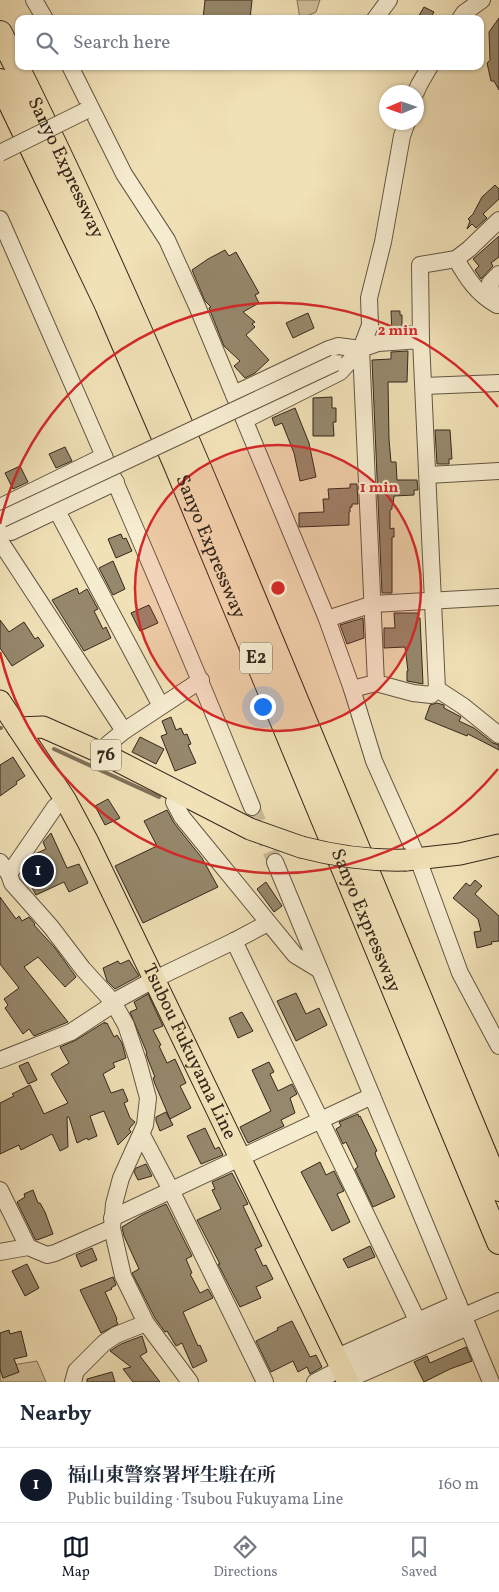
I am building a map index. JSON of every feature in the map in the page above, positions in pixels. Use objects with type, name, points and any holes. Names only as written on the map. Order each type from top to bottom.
[{"type":"highway","name":"Sanyo Expressway","points":[[0,33],[15,63]]},
{"type":"highway","name":"Sanyo Expressway","points":[[19,70],[125,294],[195,457],[499,1189]]},
{"type":"highway","name":"Sanyo Expressway","points":[[0,81],[107,305],[172,456],[499,1242]]},
{"type":"main road","name":"Tsubou Fukuyama Line","points":[[0,700],[65,798],[88,842],[344,1372]]},
{"type":"main road","name":"76","points":[[18,728],[43,727],[104,754],[250,829],[326,854],[385,860],[412,859],[460,854],[499,845]]},
{"type":"street","points":[[34,0],[43,15]]},
{"type":"street","points":[[379,15],[389,0]]},
{"type":"street","points":[[463,15],[482,0]]},
{"type":"street","points":[[72,70],[88,110],[124,174],[167,240],[197,306],[327,619],[352,689],[374,761],[412,859],[460,973],[499,1046]]},
{"type":"street","points":[[419,85],[428,70]]},
{"type":"street","points":[[0,153],[88,110]]},
{"type":"street","points":[[245,420],[340,372],[361,349],[370,325],[369,298],[383,242],[404,130]]},
{"type":"street","points":[[0,219],[116,482],[252,807]]},
{"type":"street","points":[[352,689],[376,683],[413,693],[431,695],[437,688],[421,340],[420,265],[456,259],[469,250],[499,220]]},
{"type":"street","points":[[456,259],[470,284],[486,299],[497,306],[499,305]]},
{"type":"street","points":[[499,274],[490,283],[491,290],[499,299]]},
{"type":"street","points":[[0,519],[335,363],[361,349],[378,343],[421,340]]},
{"type":"street","points":[[234,394],[329,349],[338,346],[361,349]]},
{"type":"street","points":[[361,349],[376,683]]},
{"type":"street","points":[[424,386],[499,383]]},
{"type":"street","points":[[0,519],[104,456]]},
{"type":"street","points":[[428,475],[499,471]]},
{"type":"street","points":[[0,519],[11,532],[116,482]]},
{"type":"street","points":[[56,509],[161,706]]},
{"type":"street","points":[[0,541],[124,731]]},
{"type":"street","points":[[327,619],[373,604],[499,597]]},
{"type":"street","points":[[104,754],[108,744],[124,731],[200,680]]},
{"type":"street","points":[[437,688],[464,706],[499,735]]},
{"type":"street","points":[[178,792],[174,802],[182,817],[295,956],[318,969]]},
{"type":"street","points":[[65,798],[55,806],[5,876],[51,927],[83,969],[113,1002],[126,1025],[148,1098],[145,1125],[121,1178],[112,1223],[123,1276],[146,1323],[190,1382]]},
{"type":"street","points":[[275,862],[318,969],[492,1382]]},
{"type":"street","points":[[0,1060],[71,1032],[106,1009],[113,1002],[268,923]]},
{"type":"street","points":[[281,939],[293,943],[299,940],[302,930]]},
{"type":"street","points":[[234,941],[418,1322]]},
{"type":"street","points":[[0,1252],[28,1247],[47,1255],[55,1253],[171,1190],[241,1159],[372,1096]]},
{"type":"street","points":[[142,1135],[265,1382]]},
{"type":"street","points":[[0,1190],[28,1247]]},
{"type":"street","points":[[315,1382],[344,1372],[464,1315],[499,1301]]},
{"type":"street","points":[[344,1372],[418,1322],[464,1315]]},
{"type":"street","points":[[73,1382],[76,1371],[104,1343],[116,1335],[146,1323]]},
{"type":"shaded area","points":[[297,0],[320,0],[316,12],[309,15],[299,15]]},
{"type":"shaded area","points":[[37,1361],[46,1382],[0,1382],[0,1367]]},
{"type":"building","points":[[205,0],[252,0],[250,15],[203,15]]},
{"type":"building","points":[[424,7],[434,12],[432,15],[419,15]]},
{"type":"building","points":[[499,18],[499,90],[494,81],[491,81],[487,63],[490,60],[489,32]]},
{"type":"building","points":[[495,185],[499,189],[499,199],[483,214],[487,218],[476,228],[472,224],[467,229],[470,221],[468,219],[473,214],[482,197]]},
{"type":"building","points":[[499,236],[499,257],[491,263],[493,266],[481,279],[475,270],[479,266],[473,259]]},
{"type":"building","points":[[225,250],[229,256],[236,252],[259,293],[255,295],[259,303],[243,312],[255,322],[252,324],[255,327],[246,335],[269,360],[255,373],[245,378],[234,366],[240,361],[224,346],[209,308],[211,307],[205,301],[192,270]]},
{"type":"building","points":[[391,311],[400,311],[402,326],[411,326],[411,331],[392,332]]},
{"type":"building","points":[[308,313],[314,328],[293,338],[286,323]]},
{"type":"building","points":[[408,351],[407,382],[388,382],[389,439],[391,462],[396,462],[397,480],[417,480],[418,490],[414,490],[414,495],[394,496],[392,509],[390,510],[390,529],[394,528],[394,537],[392,537],[392,593],[382,593],[372,360],[391,359],[391,352]]},
{"type":"building","points":[[332,397],[332,408],[336,408],[336,422],[333,422],[334,436],[313,436],[313,398]]},
{"type":"building","points":[[295,408],[309,443],[316,477],[300,481],[294,453],[282,423],[275,426],[272,418]]},
{"type":"building","points":[[435,430],[450,430],[452,459],[449,459],[449,464],[437,464]]},
{"type":"building","points":[[65,447],[72,461],[56,468],[49,454]]},
{"type":"building","points":[[20,466],[28,482],[13,489],[5,473]]},
{"type":"building","points":[[350,484],[357,484],[358,504],[352,504],[352,507],[350,507],[349,525],[299,527],[299,513],[324,512],[323,499],[329,499],[328,489],[350,488]]},
{"type":"building","points":[[121,534],[123,539],[126,538],[132,551],[116,558],[108,539]]},
{"type":"building","points":[[113,561],[125,589],[113,595],[99,568]]},
{"type":"building","points":[[77,588],[79,594],[87,589],[98,609],[94,611],[103,629],[106,627],[111,638],[84,651],[52,600]]},
{"type":"building","points":[[149,605],[158,623],[140,631],[131,613]]},
{"type":"building","points":[[394,613],[418,613],[418,618],[420,618],[423,684],[407,681],[408,671],[405,647],[384,648],[384,628],[395,628]]},
{"type":"building","points":[[363,618],[364,638],[347,644],[340,625]]},
{"type":"building","points":[[0,620],[9,632],[24,622],[35,639],[38,637],[44,646],[12,666],[0,648]]},
{"type":"building","points":[[437,703],[444,705],[444,708],[461,717],[459,721],[474,728],[493,743],[499,745],[499,750],[468,734],[467,736],[425,719],[430,705]]},
{"type":"building","points":[[171,717],[176,730],[181,728],[184,735],[187,734],[191,744],[188,745],[196,763],[175,771],[161,736],[167,734],[162,721]]},
{"type":"building","points":[[140,737],[164,749],[156,764],[132,752]]},
{"type":"building","points":[[13,757],[25,776],[0,796],[0,765]]},
{"type":"building","points":[[108,799],[120,818],[105,825],[95,806]]},
{"type":"building","points":[[167,810],[174,823],[202,858],[218,887],[143,923],[115,866],[157,846],[144,821]]},
{"type":"building","points":[[51,833],[67,868],[79,864],[88,883],[69,892],[64,882],[36,895],[30,884],[35,881],[27,865],[35,854],[46,849],[43,842]]},
{"type":"building","points":[[475,880],[482,886],[475,894],[499,916],[499,941],[477,948],[474,932],[481,931],[478,919],[453,898],[466,883],[470,886]]},
{"type":"building","points":[[266,882],[282,906],[274,912],[257,889]]},
{"type":"building","points":[[0,897],[16,919],[19,916],[22,921],[29,917],[76,977],[65,987],[38,957],[24,967],[68,1022],[34,1036],[29,1029],[23,1034],[5,1008],[8,1005],[4,999],[19,988],[0,964]]},
{"type":"building","points":[[129,960],[139,976],[115,989],[107,981],[103,968],[118,961],[120,964]]},
{"type":"building","points":[[296,993],[306,1014],[319,1008],[327,1025],[296,1041],[277,1001]]},
{"type":"building","points":[[148,994],[163,1026],[153,1030],[161,1045],[159,1046],[167,1063],[175,1059],[186,1083],[180,1086],[191,1108],[170,1119],[155,1084],[153,1078],[155,1077],[147,1053],[130,1012],[137,1009],[134,1002]]},
{"type":"building","points":[[242,1012],[253,1031],[238,1038],[229,1018]]},
{"type":"building","points":[[105,1022],[114,1037],[117,1035],[122,1043],[126,1058],[113,1063],[115,1067],[103,1074],[111,1093],[123,1089],[128,1101],[124,1103],[130,1118],[135,1122],[129,1129],[131,1132],[118,1145],[104,1111],[90,1116],[97,1136],[77,1143],[69,1117],[67,1117],[68,1147],[60,1151],[52,1134],[21,1150],[19,1145],[0,1154],[0,1103],[14,1096],[12,1094],[30,1085],[44,1114],[68,1103],[51,1074],[69,1063],[60,1047],[76,1040]]},
{"type":"building","points":[[28,1062],[37,1080],[28,1084],[19,1066]]},
{"type":"building","points":[[269,1062],[274,1072],[270,1074],[278,1091],[292,1084],[297,1094],[290,1098],[295,1113],[281,1120],[284,1126],[248,1143],[240,1127],[271,1111],[252,1070]]},
{"type":"building","points":[[166,1112],[173,1125],[160,1131],[156,1117]]},
{"type":"building","points":[[358,1114],[377,1151],[375,1152],[376,1156],[395,1197],[373,1207],[355,1169],[358,1167],[346,1142],[343,1144],[336,1129],[341,1126],[339,1122]]},
{"type":"building","points":[[205,1128],[215,1149],[219,1147],[223,1155],[201,1164],[187,1136]]},
{"type":"building","points":[[320,1162],[326,1175],[334,1171],[344,1191],[337,1194],[350,1222],[332,1231],[301,1172]]},
{"type":"building","points":[[146,1164],[152,1176],[138,1180],[134,1172],[136,1168]]},
{"type":"building","points":[[232,1173],[248,1204],[243,1206],[262,1246],[255,1249],[263,1266],[266,1265],[273,1279],[256,1287],[261,1298],[240,1307],[197,1220],[221,1209],[212,1190],[215,1189],[212,1182]]},
{"type":"building","points":[[33,1190],[38,1203],[40,1203],[45,1212],[53,1234],[37,1240],[17,1202],[25,1197],[24,1194]]},
{"type":"building","points":[[166,1204],[192,1256],[186,1259],[192,1273],[190,1274],[200,1293],[208,1289],[213,1298],[183,1312],[207,1361],[193,1368],[182,1343],[176,1346],[167,1331],[165,1332],[155,1318],[132,1273],[139,1269],[124,1236],[122,1227]]},
{"type":"building","points":[[370,1246],[375,1257],[348,1268],[343,1259]]},
{"type":"building","points":[[92,1248],[97,1260],[81,1267],[76,1255]]},
{"type":"building","points":[[27,1264],[39,1288],[25,1296],[12,1271]]},
{"type":"building","points":[[113,1277],[116,1285],[105,1292],[118,1324],[101,1333],[80,1290]]},
{"type":"building","points":[[292,1321],[310,1357],[316,1355],[322,1367],[310,1374],[307,1367],[298,1372],[293,1361],[271,1372],[256,1341]]},
{"type":"building","points":[[9,1330],[10,1334],[21,1331],[27,1356],[14,1359],[19,1372],[3,1378],[0,1369],[0,1333]]},
{"type":"building","points":[[142,1336],[147,1352],[140,1356],[160,1382],[133,1382],[123,1369],[131,1367],[110,1351],[121,1344]]},
{"type":"building","points":[[466,1347],[472,1361],[424,1382],[414,1362],[427,1356],[430,1363]]},
{"type":"building","points":[[112,1372],[115,1382],[87,1382],[87,1379]]},
{"type":"waterway","points":[[54,749],[159,797]]},
{"type":"tunnel","points":[[252,807],[275,862]]},
{"type":"place","name":"福山東警察署坪生駐在所","points":[[38,871]]}]
